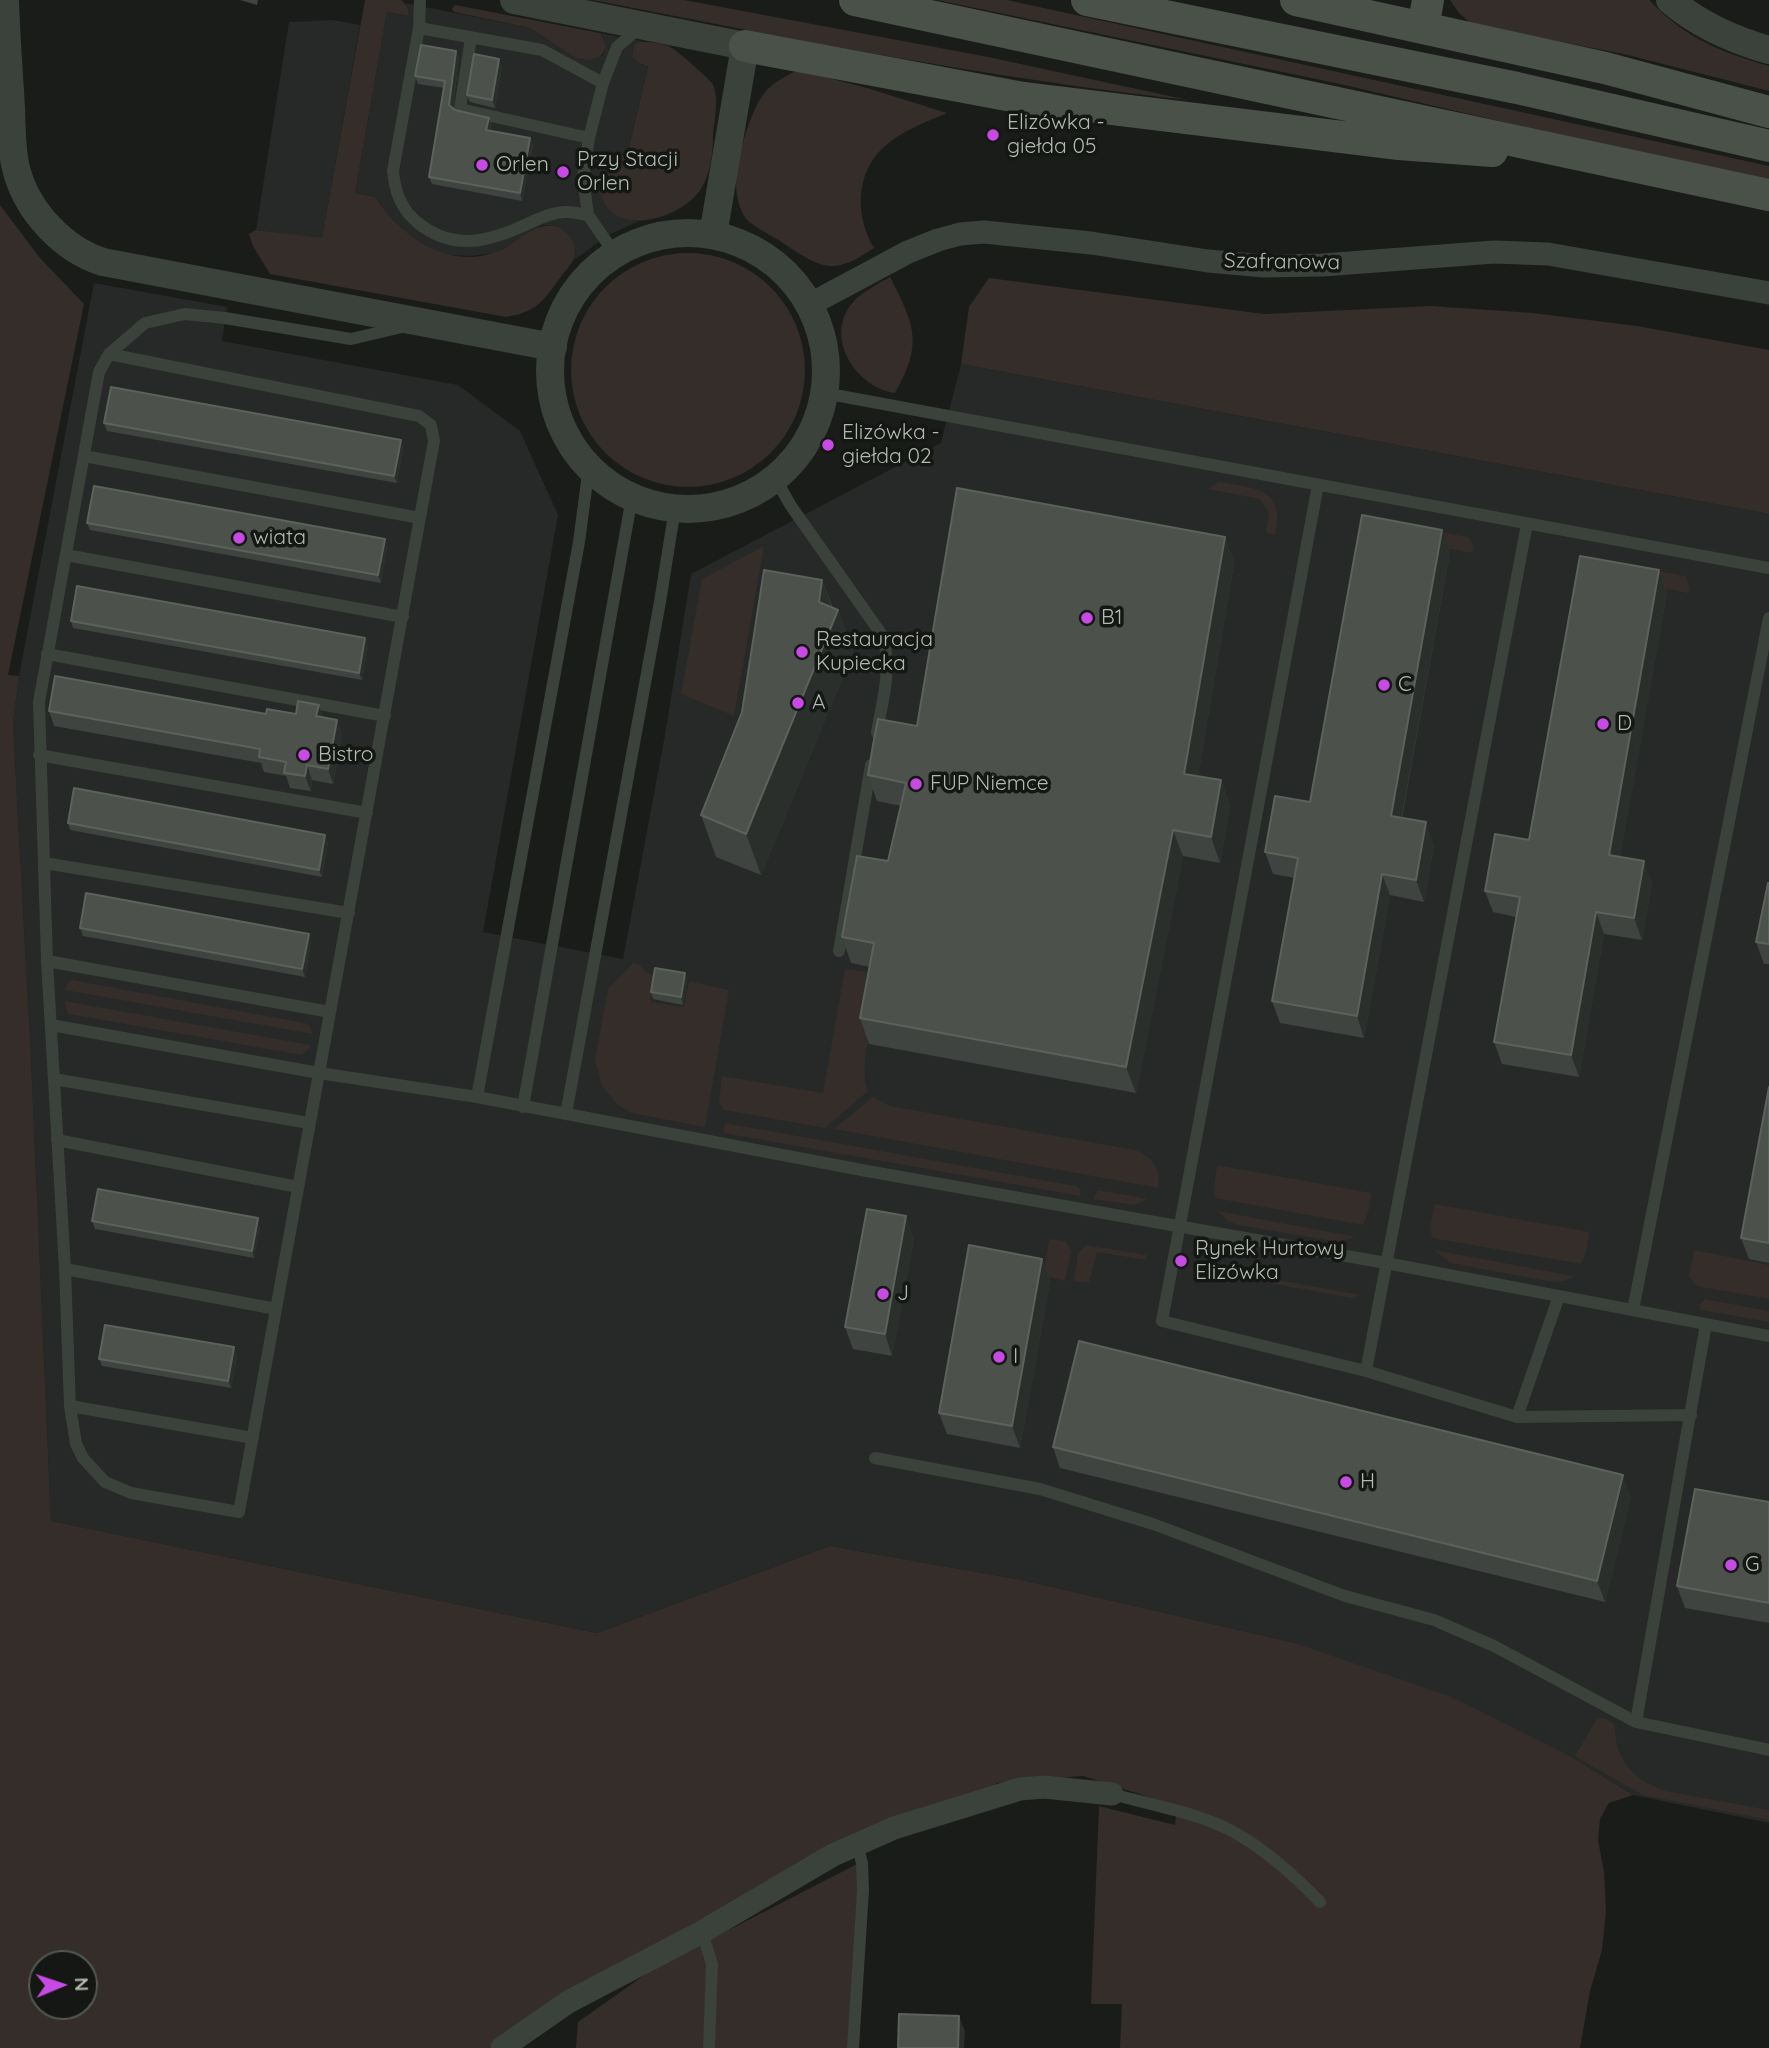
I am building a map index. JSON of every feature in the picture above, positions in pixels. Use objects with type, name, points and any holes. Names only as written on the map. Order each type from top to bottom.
[{"type":"main road","points":[[855,0],[1769,195]]},
{"type":"main road","points":[[1087,0],[1517,88],[1769,146]]},
{"type":"main road","points":[[1296,0],[1426,14],[1605,68],[1769,112]]},
{"type":"main road","points":[[745,46],[1023,98],[1399,144],[1609,160]]},
{"type":"street","points":[[5,0],[17,172],[40,217],[74,248],[103,262],[553,346]]},
{"type":"street","points":[[514,0],[745,46],[713,235]]},
{"type":"street","points":[[1670,0],[1704,23],[1769,50]]},
{"type":"street","name":"Szafranowa","points":[[809,305],[908,252],[960,234],[984,232],[1264,266],[1323,265],[1494,252],[1548,254],[1769,293]]},
{"type":"street","points":[[670,234],[713,235],[739,242],[762,254],[799,288],[820,329],[825,350],[824,393],[818,417],[807,440],[793,460],[775,478],[757,490],[727,503],[675,508],[653,504],[608,483],[575,449],[556,411],[551,368],[553,346],[560,321],[572,297],[589,275],[615,254],[649,238],[670,234]]},
{"type":"street","points":[[502,2048],[568,2002],[702,1932],[833,1854],[894,1828],[1020,1789],[1044,1787],[1112,1794]]},
{"type":"lane","points":[[420,0],[419,28],[393,171],[398,197],[405,210],[426,229],[441,238],[463,241],[490,239],[544,217],[566,212],[589,215]]},
{"type":"lane","points":[[615,254],[589,215],[583,178],[589,138],[603,83],[617,47],[642,26]]},
{"type":"lane","points":[[419,28],[542,50],[603,83]]},
{"type":"lane","points":[[471,38],[460,110],[589,138]]},
{"type":"lane","points":[[109,355],[419,416],[431,425],[433,441],[239,1512],[131,1493],[104,1482],[83,1458],[76,1444],[70,1406],[47,961],[38,702],[99,372],[109,355],[145,323],[185,314],[351,339],[423,323]]},
{"type":"lane","points":[[824,393],[1769,568]]},
{"type":"lane","points":[[84,456],[420,518]]},
{"type":"lane","points":[[477,1097],[579,542],[589,466]]},
{"type":"lane","points":[[775,478],[791,506],[882,635],[886,646],[887,673],[875,741]]},
{"type":"lane","points":[[1318,485],[1162,1321],[1366,1371],[1517,1417],[1691,1415]]},
{"type":"lane","points":[[523,1107],[632,496]]},
{"type":"lane","points":[[566,1114],[675,508]]},
{"type":"lane","points":[[1366,1371],[1527,524]]},
{"type":"lane","points":[[66,555],[403,617]]},
{"type":"lane","points":[[1633,1310],[1769,618]]},
{"type":"lane","points":[[47,654],[385,716]]},
{"type":"lane","points":[[39,755],[367,813]]},
{"type":"lane","points":[[839,951],[873,755]]},
{"type":"lane","points":[[44,863],[349,913]]},
{"type":"lane","points":[[47,961],[330,1012]]},
{"type":"lane","points":[[51,1025],[319,1073],[477,1097],[1386,1263],[1769,1336]]},
{"type":"lane","points":[[54,1079],[309,1123]]},
{"type":"lane","points":[[57,1140],[298,1187]]},
{"type":"lane","points":[[65,1269],[276,1309]]},
{"type":"lane","points":[[1517,1417],[1559,1296]]},
{"type":"lane","points":[[1636,1722],[1706,1324]]},
{"type":"lane","points":[[70,1406],[253,1438]]},
{"type":"lane","points":[[875,1458],[1040,1489],[1153,1524],[1345,1595],[1434,1620],[1494,1646],[1636,1722],[1769,1750]]},
{"type":"lane","points":[[1112,1794],[1170,1809],[1231,1831],[1294,1875],[1320,1902]]},
{"type":"lane","points":[[853,2048],[863,1889],[862,1863],[857,1844]]},
{"type":"lane","points":[[702,1932],[712,1964],[709,2048]]},
{"type":"shaded area","points":[[365,0],[402,0],[408,8],[409,16],[387,12],[355,193],[375,197],[398,225],[427,246],[460,256],[496,252],[542,227],[550,225],[562,229],[574,243],[574,259],[540,303],[528,311],[506,317],[270,274],[253,246],[249,234],[256,230],[322,238]]},
{"type":"shaded area","points":[[593,0],[684,0],[988,57],[1188,100],[964,69]]},
{"type":"shaded area","points":[[937,0],[1007,0],[1769,166],[1769,180],[1637,153],[1340,84]]},
{"type":"shaded area","points":[[1450,0],[1649,0],[1677,25],[1704,42],[1769,66],[1769,91],[1624,54],[1473,25],[1459,13]]},
{"type":"shaded area","points":[[405,3],[530,28],[575,58],[583,60],[602,56],[605,51],[604,39],[600,33],[646,42],[634,44],[632,57],[639,63],[648,65],[627,155],[614,153],[605,158],[634,221],[641,220],[607,236],[574,260],[576,250],[557,226],[543,225],[495,253],[448,255],[429,248],[404,231],[375,197],[355,193],[387,12],[409,16]]},
{"type":"shaded area","points":[[455,5],[600,33],[604,41],[604,52],[595,59],[575,58],[530,28],[454,12],[452,9]]},
{"type":"shaded area","points":[[332,20],[360,25],[322,239],[256,230],[289,22]]},
{"type":"shaded area","points":[[641,42],[669,46],[693,65],[712,83],[716,95],[716,109],[710,166],[699,192],[690,201],[664,216],[635,221],[622,218],[611,211],[603,200],[599,180],[608,154],[627,155],[648,66],[632,57],[634,44]]},
{"type":"shaded area","points":[[798,70],[947,113],[898,136],[874,157],[863,182],[861,209],[863,222],[874,248],[848,263],[837,266],[828,266],[808,259],[755,226],[741,211],[737,197],[739,162],[755,109],[769,88]]},
{"type":"shaded area","points":[[0,205],[40,258],[84,304],[8,675],[19,676],[13,723],[51,1521],[597,1633],[830,1546],[1022,1580],[1295,1643],[1449,1696],[1572,1757],[1633,1795],[1609,1803],[1600,1819],[1598,1840],[1604,1872],[1606,1912],[1602,1950],[1590,1991],[1580,2048],[1120,2048],[1122,2004],[1091,2004],[1099,1806],[1175,1825],[1177,1806],[1083,1776],[997,1783],[975,1802],[894,1828],[502,2048],[0,2048]]},
{"type":"shaded area","points":[[688,253],[711,255],[733,262],[771,287],[796,325],[803,347],[803,393],[796,415],[771,453],[733,478],[711,485],[688,487],[665,485],[643,478],[605,453],[580,415],[573,393],[571,370],[573,347],[580,325],[605,287],[643,262],[665,255]]},
{"type":"shaded area","points":[[890,277],[905,308],[912,334],[910,360],[895,393],[881,389],[858,373],[843,348],[841,334],[843,320],[854,301]]},
{"type":"shaded area","points":[[989,278],[1264,314],[1431,306],[1533,313],[1637,326],[1769,350],[1769,514],[961,364],[969,307]]},
{"type":"shaded area","points":[[94,283],[227,307],[222,341],[458,385],[520,431],[558,515],[483,932],[623,959],[665,735],[691,574],[941,443],[961,364],[1769,514],[1769,1823],[1633,1795],[1572,1757],[1295,1643],[1022,1580],[830,1546],[597,1633],[51,1521],[13,723],[19,676]]},
{"type":"shaded area","points":[[1219,482],[1255,489],[1272,499],[1277,519],[1275,535],[1266,533],[1269,513],[1260,499],[1207,489]]},
{"type":"shaded area","points":[[1423,529],[1468,537],[1474,547],[1473,553],[1417,543]]},
{"type":"shaded area","points":[[764,546],[734,716],[681,694],[702,579]]},
{"type":"shaded area","points":[[1640,568],[1686,576],[1690,590],[1688,593],[1634,583]]},
{"type":"shaded area","points":[[633,963],[639,964],[654,976],[650,1002],[684,1007],[689,981],[729,990],[705,1127],[631,1113],[618,1105],[602,1086],[595,1059],[608,989]]},
{"type":"shaded area","points":[[845,969],[882,974],[866,1051],[865,1080],[868,1091],[825,1128],[724,1110],[719,1103],[722,1076],[823,1093]]},
{"type":"shaded area","points":[[72,980],[305,1023],[310,1026],[312,1034],[65,990]]},
{"type":"shaded area","points":[[65,1001],[310,1045],[310,1048],[302,1055],[68,1014]]},
{"type":"shaded area","points":[[873,1097],[890,1106],[1135,1150],[1147,1156],[1154,1164],[1158,1175],[1158,1188],[834,1129]]},
{"type":"shaded area","points":[[725,1123],[1076,1186],[1081,1190],[1080,1196],[723,1133]]},
{"type":"shaded area","points":[[1217,1165],[1371,1193],[1370,1206],[1363,1225],[1215,1198]]},
{"type":"shaded area","points":[[1098,1190],[1148,1199],[1134,1205],[1093,1199]]},
{"type":"shaded area","points":[[1435,1204],[1589,1232],[1586,1253],[1581,1264],[1432,1238],[1430,1226]]},
{"type":"shaded area","points":[[1218,1211],[1356,1237],[1338,1242],[1239,1225],[1229,1222]]},
{"type":"shaded area","points":[[1049,1239],[1066,1241],[1071,1251],[1065,1281],[1044,1276]]},
{"type":"shaded area","points":[[1087,1245],[1146,1255],[1146,1260],[1097,1252],[1089,1283],[1074,1281],[1078,1253]]},
{"type":"shaded area","points":[[1434,1250],[1574,1276],[1565,1281],[1552,1282],[1450,1263]]},
{"type":"shaded area","points":[[1694,1250],[1769,1265],[1769,1299],[1696,1286],[1689,1276]]},
{"type":"shaded area","points":[[1200,1266],[1361,1295],[1351,1298],[1204,1271]]},
{"type":"shaded area","points":[[1705,1299],[1769,1311],[1769,1322],[1700,1310],[1700,1304]]},
{"type":"shaded area","points":[[1604,1718],[1613,1723],[1617,1745],[1624,1762],[1642,1780],[1666,1791],[1769,1810],[1769,1820],[1643,1795],[1575,1756],[1597,1719]]},
{"type":"shaded area","points":[[859,1863],[848,2048],[576,2048],[578,2022],[653,1969]]},
{"type":"building","points":[[421,45],[456,51],[449,105],[455,110],[489,118],[486,130],[530,138],[520,193],[429,177],[445,81],[415,76]]},
{"type":"building","points":[[474,54],[499,59],[492,100],[467,95]]},
{"type":"building","name":"wiata","points":[[111,387],[401,440],[394,476],[104,423]]},
{"type":"building","name":"wiata","points":[[94,486],[385,539],[378,575],[87,523]]},
{"type":"building","points":[[957,488],[1225,537],[1184,774],[1221,780],[1211,837],[1173,830],[1126,1067],[860,1018],[874,943],[842,937],[857,856],[888,861],[906,783],[868,775],[873,745],[878,719],[917,726]]},
{"type":"building","name":"C","points":[[1362,515],[1442,530],[1391,816],[1426,822],[1416,880],[1382,874],[1357,1016],[1272,1001],[1298,858],[1265,852],[1275,796],[1310,802]]},
{"type":"building","name":"D","points":[[1580,556],[1659,570],[1609,855],[1644,861],[1634,918],[1596,912],[1571,1055],[1494,1042],[1520,897],[1485,891],[1495,834],[1529,840]]},
{"type":"building","points":[[764,570],[822,580],[819,602],[838,610],[746,834],[701,815],[742,712]]},
{"type":"building","points":[[77,586],[365,638],[359,673],[71,621]]},
{"type":"building","points":[[55,676],[266,714],[267,709],[296,714],[298,701],[319,705],[316,716],[337,720],[328,769],[307,765],[305,776],[284,773],[286,762],[259,757],[260,749],[49,711]]},
{"type":"building","points":[[74,788],[325,835],[319,870],[68,823]]},
{"type":"building","points":[[1769,883],[1769,944],[1756,942]]},
{"type":"building","points":[[86,893],[309,934],[302,969],[80,928]]},
{"type":"building","points":[[655,968],[685,973],[681,997],[651,992]]},
{"type":"building","points":[[1769,1087],[1769,1243],[1741,1238]]},
{"type":"building","points":[[98,1189],[258,1218],[252,1251],[92,1221]]},
{"type":"building","points":[[867,1209],[906,1216],[885,1334],[845,1327]]},
{"type":"building","name":"I","points":[[969,1245],[1042,1259],[1012,1426],[939,1413]]},
{"type":"building","points":[[105,1325],[234,1347],[228,1381],[99,1359]]},
{"type":"building","name":"H","points":[[1079,1341],[1623,1475],[1597,1581],[1053,1447]]},
{"type":"building","name":"G","points":[[1695,1489],[1769,1502],[1769,1603],[1677,1586]]},
{"type":"building","points":[[899,2014],[959,2016],[958,2048],[898,2048]]},
{"type":"place","name":"Elizówka - giełda 05","points":[[993,135]]},
{"type":"place","name":"Orlen","points":[[482,165]]},
{"type":"place","name":"Przy Stacji Orlen","points":[[563,172]]},
{"type":"place","name":"Elizówka - giełda 02","points":[[828,445]]},
{"type":"place","name":"wiata","points":[[239,538]]},
{"type":"place","name":"B1","points":[[1087,618]]},
{"type":"place","name":"Restauracja Kupiecka","points":[[802,652]]},
{"type":"place","name":"C","points":[[1384,685]]},
{"type":"place","name":"A","points":[[798,703]]},
{"type":"place","name":"D","points":[[1603,724]]},
{"type":"place","name":"Bistro","points":[[304,755]]},
{"type":"place","name":"FUP Niemce","points":[[916,784]]},
{"type":"place","name":"Rynek Hurtowy Elizówka","points":[[1181,1261]]},
{"type":"place","name":"J","points":[[883,1294]]},
{"type":"place","name":"I","points":[[999,1357]]},
{"type":"place","name":"H","points":[[1346,1482]]},
{"type":"place","name":"G","points":[[1731,1565]]}]
